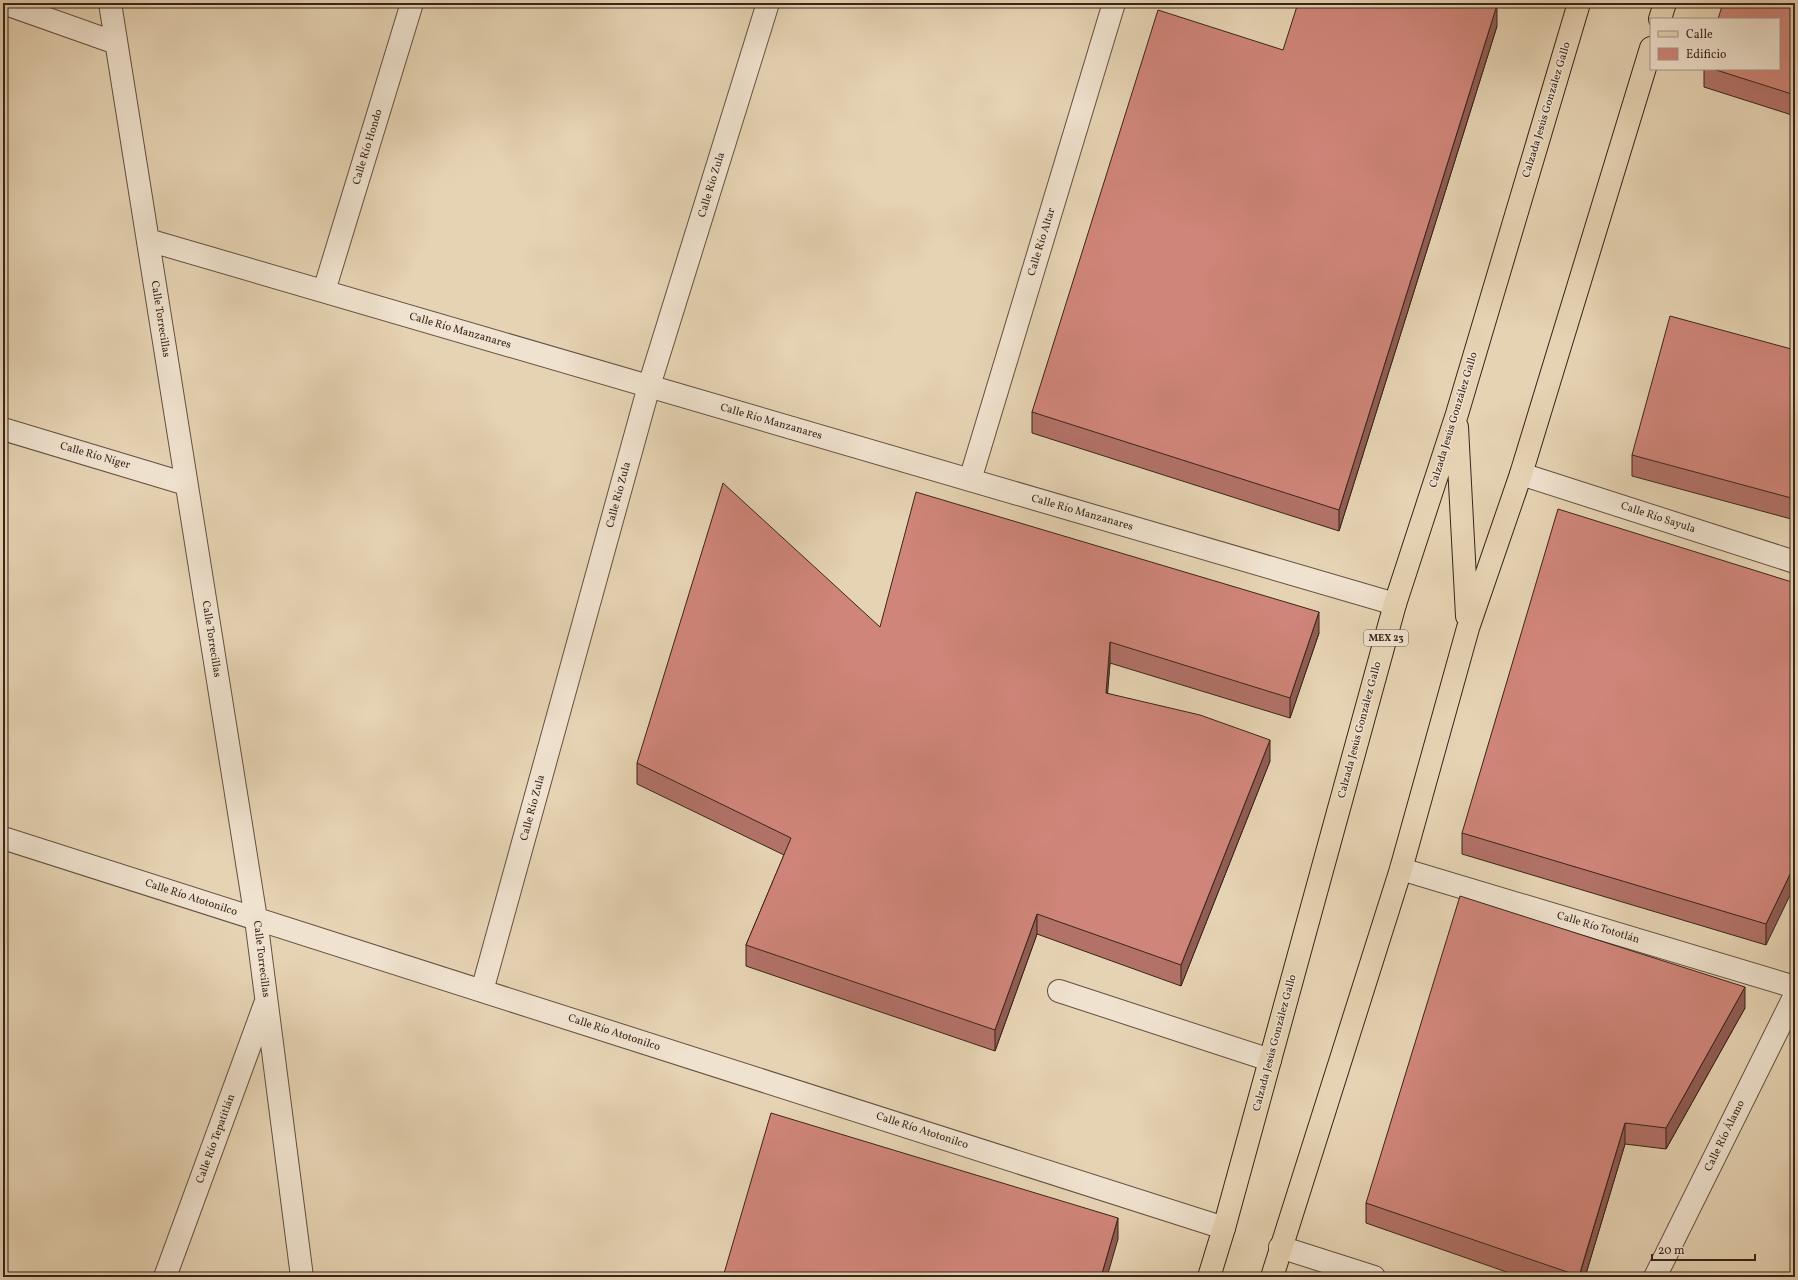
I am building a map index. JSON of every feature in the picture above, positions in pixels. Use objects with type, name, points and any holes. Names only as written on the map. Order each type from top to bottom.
[{"type":"main road","name":"Calzada Jesús González Gallo","points":[[1208,1277],[1224,1228],[1395,604],[1457,414],[1580,3]]},
{"type":"main road","points":[[1660,18],[1665,3]]},
{"type":"main road","points":[[1272,1277],[1280,1247],[1400,869],[1468,628],[1521,474],[1650,51]]},
{"type":"main road","points":[[1457,414],[1468,628]]},
{"type":"street","name":"Calle Torrecillas","points":[[110,3],[256,919],[302,1277]]},
{"type":"street","name":"Calle Río Hondo","points":[[324,291],[412,3]]},
{"type":"street","name":"Calle Río Zula","points":[[482,991],[649,386],[768,3]]},
{"type":"street","name":"Calle Río Altar","points":[[970,480],[1114,3]]},
{"type":"street","points":[[3,4],[116,43]]},
{"type":"street","name":"Calle Río Manzanares","points":[[148,240],[1395,604]]},
{"type":"street","name":"Calle Río Níger","points":[[3,429],[186,484]]},
{"type":"street","name":"Calle Río Sayula","points":[[1521,474],[1795,562]]},
{"type":"street","name":"Calle Río Atotonilco","points":[[3,838],[1224,1228]]},
{"type":"street","name":"Calle Río Tototlán","points":[[1400,869],[1795,987]]},
{"type":"street","points":[[1059,991],[1270,1060]]},
{"type":"street","name":"Calle Río Álamo","points":[[1655,1277],[1795,995]]},
{"type":"street","name":"Calle Río Tepatitlán","points":[[165,1277],[266,1001]]},
{"type":"street","points":[[1280,1247],[1374,1277]]},
{"type":"building","points":[[1298,3],[1491,3],[1497,5],[1339,510],[1032,412],[1158,10],[1283,50]]},
{"type":"building","points":[[1723,3],[1795,3],[1795,95],[1716,70],[1780,70],[1780,18],[1718,18]]},
{"type":"building","points":[[1670,316],[1795,350],[1795,499],[1632,455]]},
{"type":"building","points":[[723,483],[880,627],[916,492],[1319,612],[1290,698],[1110,642],[1106,693],[1200,715],[1270,740],[1181,965],[1037,914],[995,1030],[746,945],[791,838],[637,763]]},
{"type":"building","points":[[1558,509],[1795,583],[1795,864],[1766,924],[1462,833]]},
{"type":"building","points":[[1460,896],[1745,987],[1666,1128],[1625,1123],[1579,1276],[1366,1203]]},
{"type":"building","points":[[771,1113],[1118,1218],[1101,1277],[723,1277]]}]
